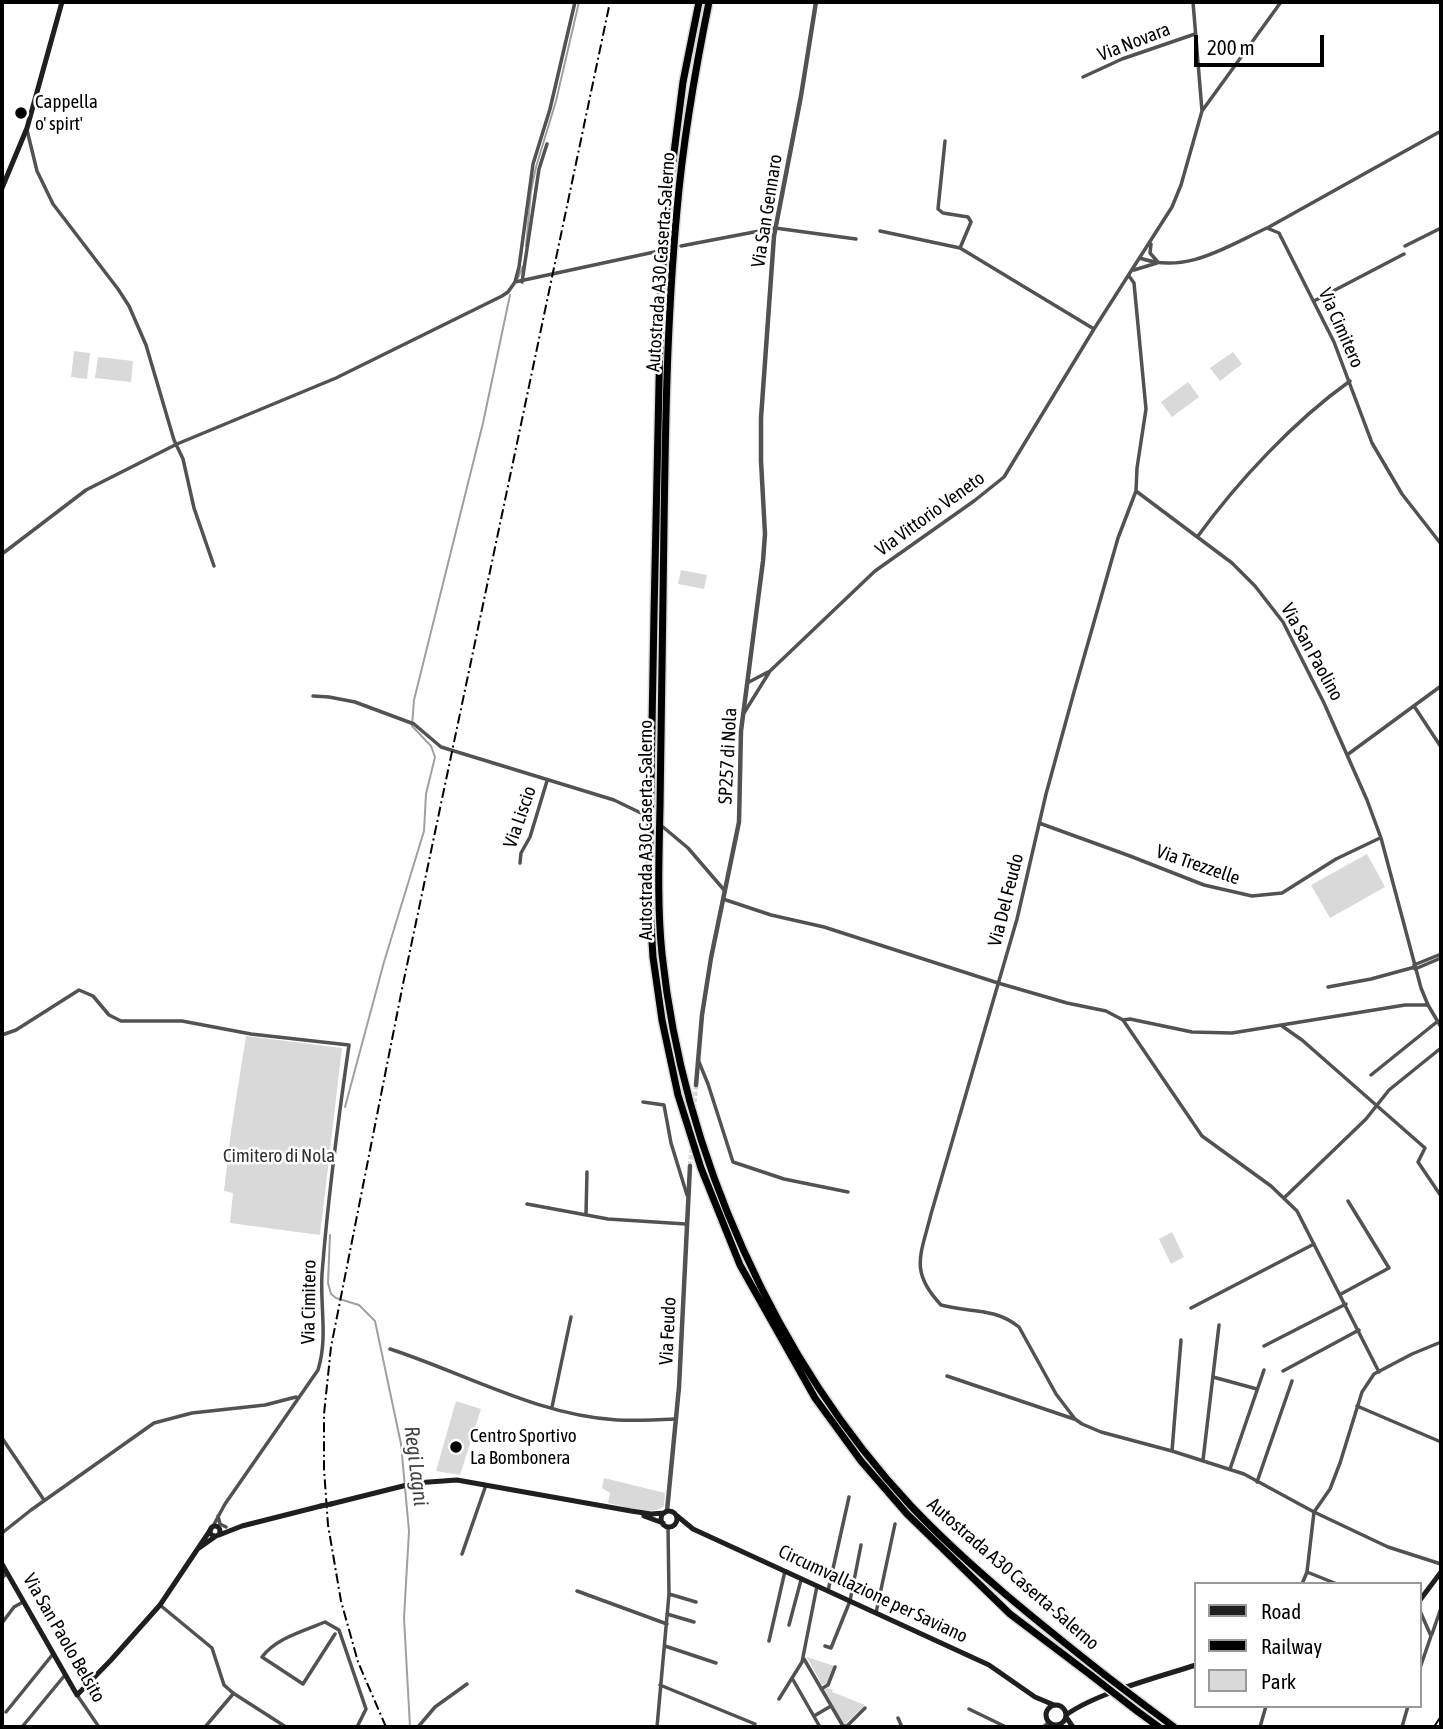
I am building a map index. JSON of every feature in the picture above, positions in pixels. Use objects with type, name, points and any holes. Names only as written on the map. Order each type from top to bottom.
[{"type":"highway","name":"Autostrada A30 Caserta-Salerno","points":[[699,2],[683,82],[667,208],[662,292],[649,892],[653,957],[669,1057],[683,1114],[701,1168],[740,1265],[815,1398],[861,1461],[907,1514],[1010,1614],[1159,1727]]},
{"type":"highway","name":"Autostrada A30 Caserta-Salerno","points":[[709,2],[693,82],[676,219],[671,292],[664,544],[659,892],[662,954],[682,1070],[709,1164],[749,1260],[782,1327],[822,1392],[870,1457],[911,1506],[1016,1603],[1174,1727]]},
{"type":"main road","points":[[2,188],[27,128],[62,2]]},
{"type":"main road","points":[[195,1553],[218,1536],[242,1526],[415,1483],[457,1479],[631,1511],[670,1513],[677,1520],[668,1525],[661,1519],[670,1513]]},
{"type":"main road","name":"Circumvallazione per Saviano","points":[[631,1511],[668,1525],[693,1528]]},
{"type":"main road","name":"Circumvallazione per Saviano","points":[[670,1513],[693,1528],[989,1665],[1035,1697],[1054,1705]]},
{"type":"main road","points":[[77,1695],[160,1605],[213,1528],[242,1526]]},
{"type":"main road","points":[[213,1528],[211,1534],[218,1536]]},
{"type":"main road","name":"Via San Paolo Belsito","points":[[2,1564],[5,1575],[77,1695]]},
{"type":"main road","points":[[1422,1597],[1441,1572]]},
{"type":"main road","points":[[1076,1708],[1054,1705],[1046,1712],[1049,1722],[1062,1726],[1066,1716],[1076,1708],[1194,1666]]},
{"type":"main road","name":"Circumvallazione per Saviano","points":[[1035,1697],[1046,1712]]},
{"type":"main road","points":[[1062,1707],[1073,1727]]},
{"type":"street","points":[[2,554],[86,490],[177,444],[336,378],[509,292],[519,267],[533,164],[550,109],[575,2]]},
{"type":"street","name":"Via San Gennaro","points":[[761,426],[775,228],[816,2]]},
{"type":"street","points":[[1193,2],[1202,111]]},
{"type":"street","name":"Via Vittorio Veneto","points":[[743,715],[770,671],[875,571],[974,502],[1004,477],[1172,207],[1202,111],[1282,2]]},
{"type":"street","name":"Via Novara","points":[[1083,77],[1122,59],[1195,34]]},
{"type":"street","points":[[27,128],[37,171],[53,204],[118,289],[129,306],[146,345],[214,566]]},
{"type":"street","points":[[1140,258],[1180,262],[1208,257],[1267,228],[1441,131]]},
{"type":"street","points":[[945,141],[938,209],[943,213],[968,217],[971,222],[960,248]]},
{"type":"street","points":[[522,282],[540,169],[547,144]]},
{"type":"street","points":[[681,246],[775,228],[856,239]]},
{"type":"street","name":"Via Cimitero","points":[[1267,228],[1279,233],[1314,301],[1334,342],[1372,443],[1387,471],[1441,544]]},
{"type":"street","points":[[1405,246],[1441,228]]},
{"type":"street","points":[[880,231],[960,248],[1094,329]]},
{"type":"street","points":[[1151,242],[1150,253],[1159,262]]},
{"type":"street","points":[[514,282],[659,251]]},
{"type":"street","points":[[1314,301],[1404,254]]},
{"type":"street","points":[[1039,823],[1112,559],[1136,491],[1146,409],[1134,283],[1130,273],[1159,262]]},
{"type":"street","points":[[1198,536],[1232,492],[1259,463],[1350,382]]},
{"type":"street","name":"SP257 di Nola","points":[[696,1084],[705,993],[739,822],[743,715],[765,541],[761,426]]},
{"type":"street","name":"Via San Paolino","points":[[1136,491],[1233,563],[1283,622],[1324,703],[1381,838],[1415,967],[1428,1006],[1441,1027]]},
{"type":"street","points":[[751,668],[754,674],[761,675]]},
{"type":"street","points":[[749,681],[770,671]]},
{"type":"street","points":[[1347,755],[1441,686]]},
{"type":"street","points":[[313,696],[329,696],[355,702],[411,723],[441,747],[614,800],[643,814]]},
{"type":"street","points":[[1414,706],[1441,747]]},
{"type":"street","name":"Via Liscio","points":[[520,863],[521,853],[530,836],[547,781]]},
{"type":"street","name":"Via Trezzelle","points":[[1039,823],[1204,886],[1252,896],[1282,893],[1336,859],[1381,838]]},
{"type":"street","name":"Via Del Feudo","points":[[1039,823],[1017,919],[931,1214],[920,1259],[920,1273],[941,1305],[996,1313],[1019,1327],[1027,1338],[1042,1373],[1075,1419]]},
{"type":"street","points":[[663,827],[688,848],[724,891]]},
{"type":"street","points":[[723,899],[771,915],[824,927],[998,984],[1106,1011],[1123,1020],[1202,1136],[1271,1186],[1297,1211],[1359,1330],[1377,1373]]},
{"type":"street","points":[[1328,987],[1415,967],[1441,956]]},
{"type":"street","name":"Via Cimitero","points":[[2,1035],[16,1030],[79,990],[93,996],[109,1015],[121,1021],[182,1021],[250,1034],[349,1045],[330,1181],[321,1282],[325,1323],[318,1370],[219,1514],[213,1528]]},
{"type":"street","points":[[1123,1020],[1210,1033],[1282,1026],[1405,1005],[1428,1006]]},
{"type":"street","points":[[1371,1075],[1438,1021]]},
{"type":"street","points":[[1282,1026],[1302,1040],[1425,1148],[1418,1162],[1441,1196]]},
{"type":"street","points":[[1284,1198],[1366,1119],[1389,1090],[1441,1048]]},
{"type":"street","points":[[698,1060],[733,1163],[809,1185],[848,1192]]},
{"type":"street","points":[[643,1102],[664,1105],[671,1143],[688,1197]]},
{"type":"street","name":"Via Feudo","points":[[670,1513],[690,1166]]},
{"type":"street","points":[[586,1214],[587,1172]]},
{"type":"street","points":[[1341,1294],[1389,1268],[1348,1201]]},
{"type":"street","points":[[527,1204],[608,1219],[686,1224]]},
{"type":"street","points":[[1191,1308],[1314,1244]]},
{"type":"street","points":[[1264,1346],[1346,1304]]},
{"type":"street","points":[[552,1407],[571,1317]]},
{"type":"street","points":[[1203,1460],[1219,1325]]},
{"type":"street","points":[[1283,1371],[1359,1330]]},
{"type":"street","points":[[1171,1451],[1181,1340]]},
{"type":"street","points":[[1303,1582],[1307,1572],[1314,1512],[1329,1489],[1340,1463],[1362,1392],[1377,1373],[1441,1342]]},
{"type":"street","points":[[390,1349],[552,1407],[616,1420],[676,1419]]},
{"type":"street","points":[[1230,1469],[1264,1370]]},
{"type":"street","points":[[947,1376],[1075,1419],[1101,1432],[1230,1469],[1388,1546],[1441,1564]]},
{"type":"street","points":[[1213,1377],[1257,1389]]},
{"type":"street","points":[[1256,1482],[1292,1381]]},
{"type":"street","points":[[2,1533],[44,1500],[154,1423],[192,1413],[265,1405],[298,1396]]},
{"type":"street","points":[[1357,1406],[1441,1442]]},
{"type":"street","points":[[2,1438],[44,1500]]},
{"type":"street","points":[[462,1554],[486,1485]]},
{"type":"street","points":[[828,1591],[849,1497]]},
{"type":"street","points":[[219,1514],[219,1522],[226,1527]]},
{"type":"street","points":[[876,1613],[895,1524]]},
{"type":"street","points":[[657,1727],[669,1594],[668,1525]]},
{"type":"street","points":[[825,1646],[831,1648],[850,1601],[861,1545]]},
{"type":"street","points":[[769,1641],[785,1571]]},
{"type":"street","points":[[1307,1572],[1332,1582]]},
{"type":"street","points":[[789,1625],[801,1578]]},
{"type":"street","points":[[779,1699],[803,1657],[817,1586]]},
{"type":"street","points":[[578,1591],[667,1624]]},
{"type":"street","points":[[669,1594],[696,1602]]},
{"type":"street","points":[[2,1623],[14,1607],[23,1602]]},
{"type":"street","points":[[160,1605],[212,1648],[225,1685],[233,1693],[286,1727]]},
{"type":"street","points":[[1422,1662],[1441,1608]]},
{"type":"street","points":[[667,1614],[694,1622]]},
{"type":"street","points":[[1422,1616],[1431,1636]]},
{"type":"street","points":[[335,1634],[303,1684],[262,1657],[278,1642],[325,1622],[339,1630],[366,1709],[357,1727]]},
{"type":"street","points":[[665,1646],[716,1663]]},
{"type":"street","points":[[6,1712],[53,1654]]},
{"type":"street","points":[[803,1657],[845,1727],[865,1707]]},
{"type":"street","points":[[821,1689],[828,1685],[835,1667]]},
{"type":"street","points":[[22,1727],[65,1675]]},
{"type":"street","points":[[792,1678],[820,1727]]},
{"type":"street","points":[[418,1727],[435,1707],[467,1684]]},
{"type":"street","points":[[660,1685],[755,1724]]},
{"type":"street","points":[[205,1727],[233,1693]]},
{"type":"street","name":"Via San Paolo Belsito","points":[[77,1695],[99,1727]]},
{"type":"street","points":[[814,1716],[831,1706]]},
{"type":"street","points":[[1260,1727],[1265,1708]]},
{"type":"street","points":[[1402,1727],[1407,1708]]},
{"type":"street","points":[[969,1709],[1006,1727]]},
{"type":"street","points":[[898,1718],[902,1727]]},
{"type":"street","points":[[1043,1727],[1049,1722]]},
{"type":"green space","points":[[74,351],[90,353],[87,379],[71,377]]},
{"type":"green space","points":[[1233,352],[1242,364],[1220,381],[1210,368]]},
{"type":"green space","points":[[98,357],[133,361],[131,382],[95,378]]},
{"type":"green space","points":[[1188,382],[1199,397],[1172,417],[1161,402]]},
{"type":"green space","points":[[681,570],[707,575],[704,589],[678,584]]},
{"type":"green space","points":[[1367,854],[1385,887],[1330,918],[1311,885]]},
{"type":"green space","name":"Cimitero di Nola","points":[[246,1036],[342,1048],[320,1235],[230,1223],[233,1193],[224,1191]]},
{"type":"green space","points":[[1172,1232],[1184,1257],[1171,1264],[1159,1239]]},
{"type":"green space","name":"Centro Sportivo La Bombonera","points":[[456,1401],[481,1409],[460,1475],[436,1471]]},
{"type":"green space","points":[[604,1478],[665,1493],[664,1506],[645,1511],[608,1503],[610,1493],[602,1488]]},
{"type":"green space","points":[[807,1657],[834,1666],[827,1684],[822,1685]]},
{"type":"green space","points":[[824,1689],[865,1705],[844,1725]]},
{"type":"waterway","points":[[526,246],[536,167],[556,101],[579,2]]},
{"type":"waterway","points":[[518,278],[523,266]]},
{"type":"waterway","points":[[345,1107],[384,962],[424,831],[426,794],[435,757],[431,746],[412,726],[414,700],[483,423],[510,295]]},
{"type":"waterway","name":"Regi Lagni","points":[[330,1235],[328,1283],[331,1294],[359,1305],[375,1321],[401,1444],[409,1531],[404,1618],[410,1727]]},
{"type":"tunnel","points":[[694,1109],[696,1085]]},
{"type":"tunnel","points":[[690,1166],[692,1143]]},
{"type":"railway","points":[[386,1727],[358,1662],[341,1601],[328,1525],[324,1414],[331,1347],[403,984],[610,2]]},
{"type":"railway","points":[[1434,1727],[1441,1716]]},
{"type":"place","name":"Cappella o' spirt'","points":[[21,113]]},
{"type":"place","name":"Centro Sportivo La Bombonera","points":[[456,1447]]}]
